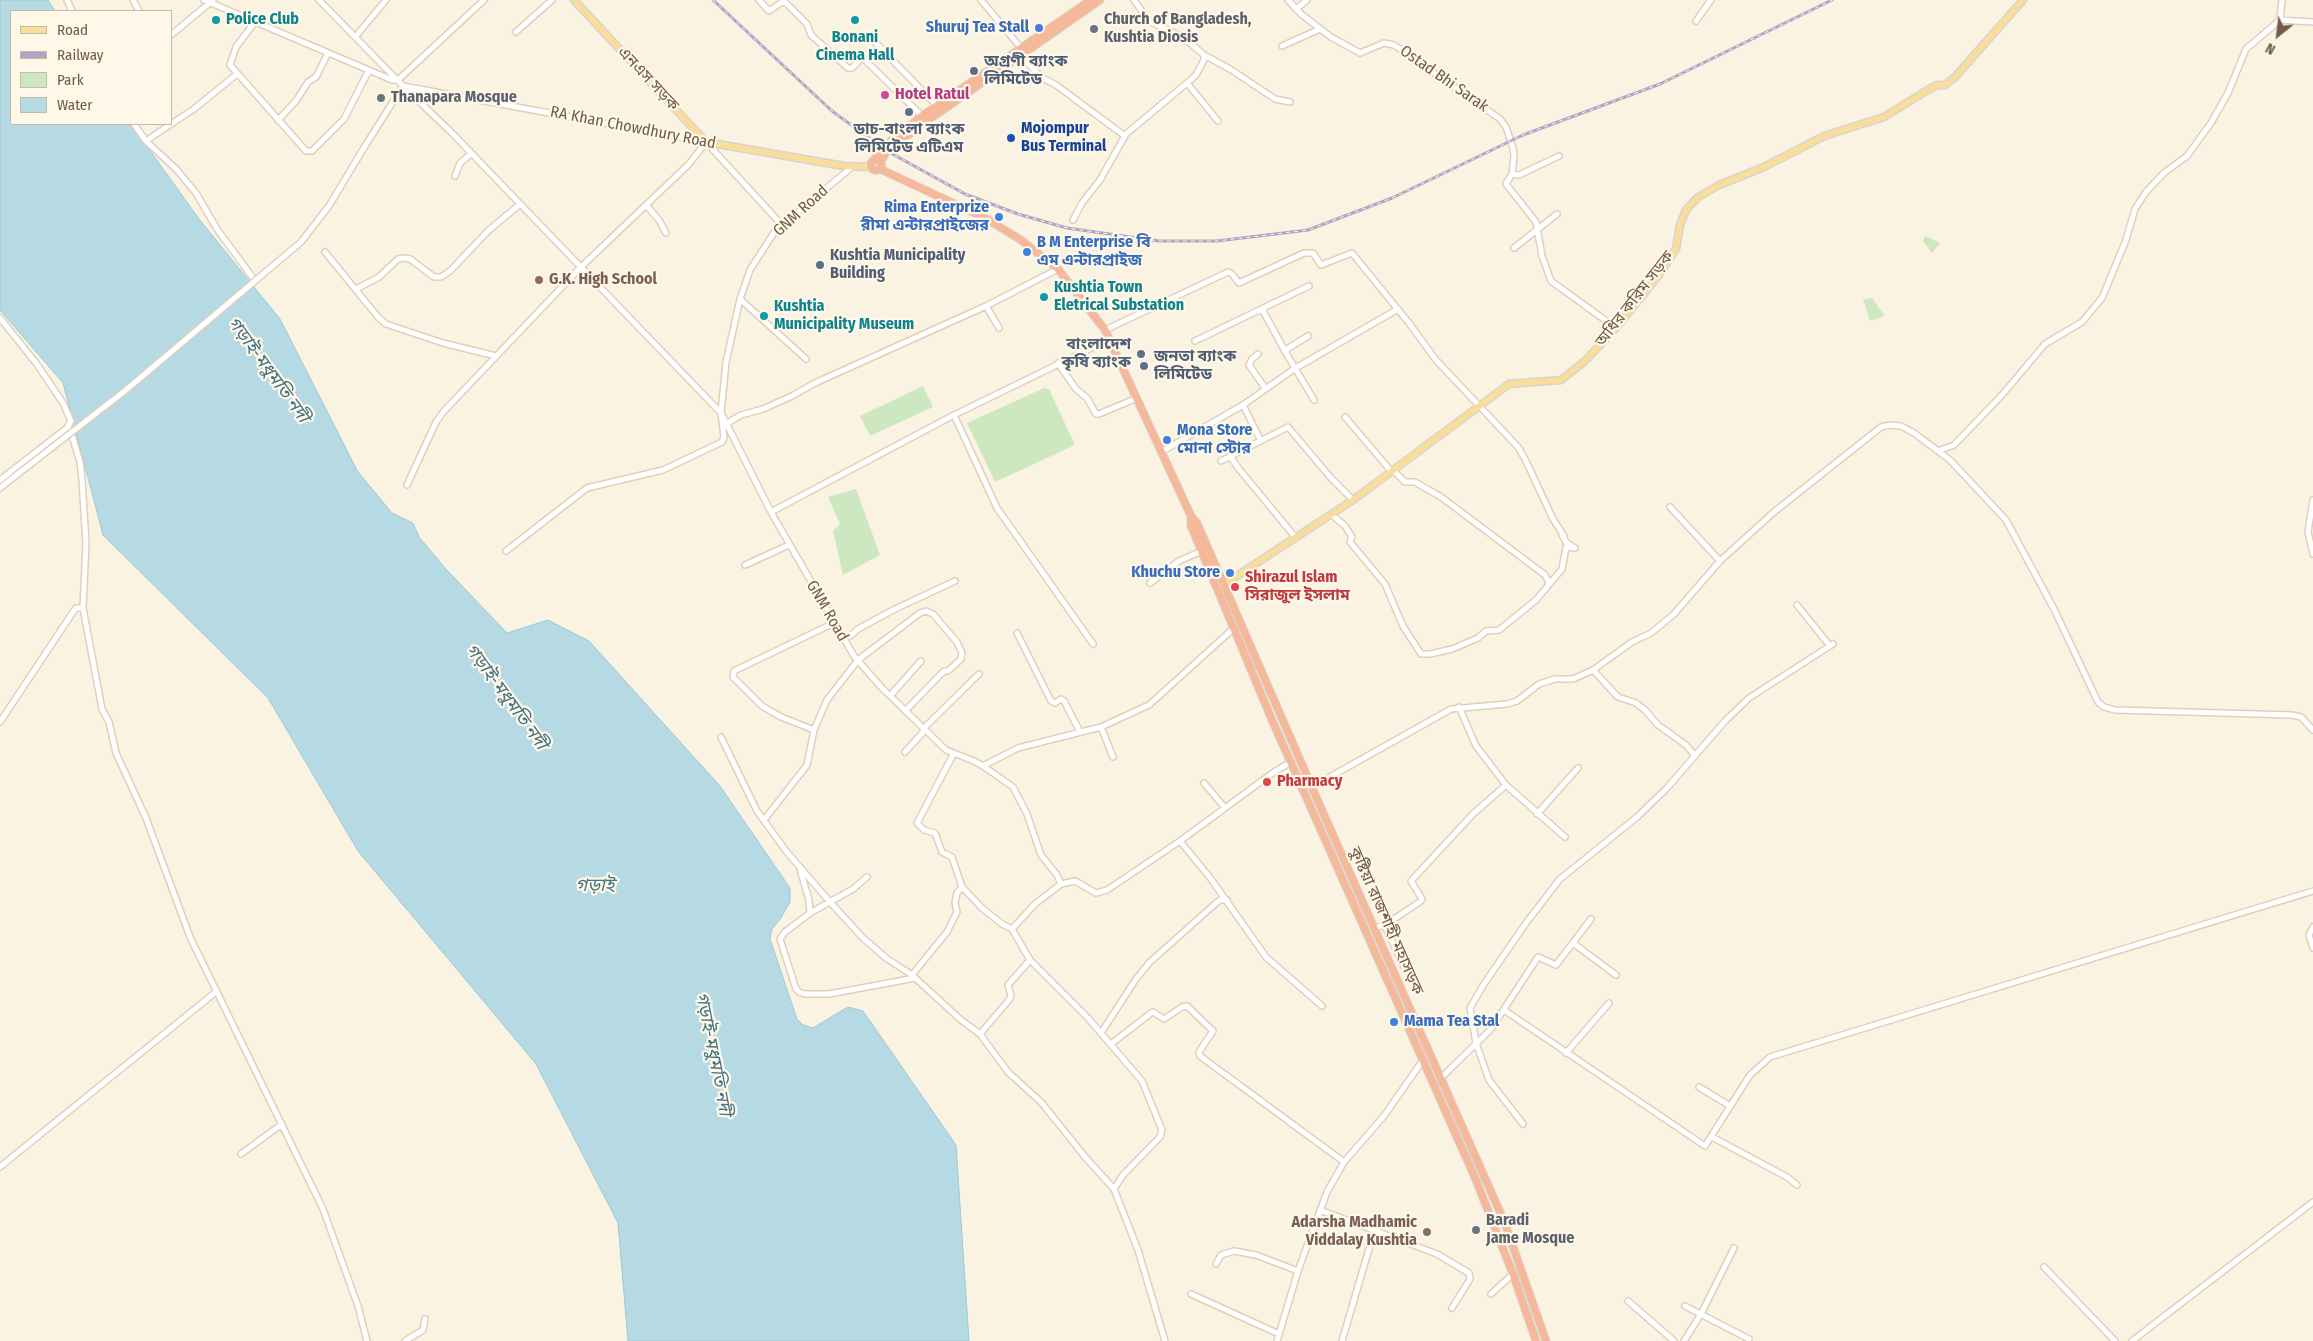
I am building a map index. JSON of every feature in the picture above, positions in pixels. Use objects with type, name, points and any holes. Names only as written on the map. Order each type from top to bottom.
[{"type":"highway","points":[[1023,52],[1091,0]]},
{"type":"highway","points":[[876,165],[887,151],[912,129],[989,74],[1100,0]]},
{"type":"highway","points":[[912,129],[922,116],[960,94]]},
{"type":"highway","name":"কুষ্টিয়া রাজশাহী মহাসড়ক","points":[[876,165],[992,221],[1021,240],[1058,270],[1105,330],[1191,516],[1197,523],[1374,928],[1424,1060],[1476,1180],[1509,1263],[1536,1341]]},
{"type":"highway","name":"কুষ্টিয়া রাজশাহী মহাসড়ক","points":[[1191,516],[1191,526],[1217,588],[1352,899],[1441,1078],[1519,1261],[1546,1341]]},
{"type":"highway","points":[[1296,772],[1304,770]]},
{"type":"highway","points":[[1352,899],[1360,896]]},
{"type":"highway","points":[[1444,1108],[1452,1105]]},
{"type":"highway","points":[[1509,1263],[1519,1261]]},
{"type":"main road","name":"এনএস সড়ক","points":[[574,0],[706,142]]},
{"type":"main road","name":"অধির করিম সড়ক","points":[[1217,588],[1224,586],[1352,500],[1509,384],[1561,380],[1585,361],[1616,328],[1658,276],[1676,249],[1680,225],[1686,210],[1697,198],[1719,185],[1764,167],[1824,136],[1884,117],[1938,84],[1946,85],[2023,0]]},
{"type":"main road","name":"RA Khan Chowdhury Road","points":[[706,142],[852,167],[876,165]]},
{"type":"street","points":[[204,0],[392,80],[398,80],[484,0]]},
{"type":"street","points":[[320,0],[720,413],[724,438],[722,442],[663,470],[587,488],[506,551]]},
{"type":"street","points":[[356,36],[386,0]]},
{"type":"street","points":[[516,32],[552,0]]},
{"type":"street","points":[[759,0],[769,11],[782,2],[786,3],[807,24],[811,35],[848,68],[852,68],[861,59],[864,59],[922,116]]},
{"type":"street","points":[[980,0],[1023,52],[1026,61],[1041,77],[1056,85],[1124,136]]},
{"type":"street","points":[[1134,0],[1149,21],[1183,37],[1204,55],[1230,69],[1275,99],[1290,102]]},
{"type":"street","name":"Ostad Bhi Sarak","points":[[1288,0],[1320,29],[1360,53],[1384,43],[1394,45],[1500,119],[1506,127],[1513,148],[1512,174]]},
{"type":"street","points":[[1296,9],[1308,0]]},
{"type":"street","points":[[1696,21],[1711,0]]},
{"type":"street","points":[[1938,452],[1954,445],[2002,395],[2045,344],[2082,322],[2102,298],[2126,240],[2135,210],[2146,192],[2164,173],[2187,156],[2211,123],[2228,93],[2246,49],[2280,20],[2282,0]]},
{"type":"street","points":[[172,34],[211,2]]},
{"type":"street","points":[[2280,20],[2313,22]]},
{"type":"street","points":[[255,22],[236,47],[230,65],[306,151],[312,150],[344,119],[369,70]]},
{"type":"street","points":[[1282,46],[1320,29]]},
{"type":"street","points":[[870,37],[937,106]]},
{"type":"street","points":[[278,120],[296,101],[308,82],[316,76],[328,53]]},
{"type":"street","points":[[1073,220],[1082,203],[1100,180],[1124,136],[1131,128],[1187,83],[1202,65],[1204,55]]},
{"type":"street","points":[[172,123],[194,109],[237,74]]},
{"type":"street","points":[[1187,83],[1218,121]]},
{"type":"street","points":[[0,488],[126,390],[301,242],[329,206],[404,86]]},
{"type":"street","name":"RA Khan Chowdhury Road","points":[[404,86],[706,142]]},
{"type":"street","points":[[135,125],[146,141],[177,170],[196,193],[217,229],[253,278]]},
{"type":"street","points":[[146,141],[170,125]]},
{"type":"street","points":[[408,486],[436,422],[444,410],[580,268],[689,164],[706,142]]},
{"type":"street","name":"এনএস সড়ক","points":[[706,142],[781,224]]},
{"type":"street","points":[[455,176],[460,163],[471,154]]},
{"type":"street","points":[[1559,156],[1519,175],[1512,174],[1506,184],[1536,222],[1545,266],[1551,281],[1616,328]]},
{"type":"street","name":"GNM Road","points":[[852,167],[775,230],[750,270],[740,299],[726,362],[720,413],[789,545],[834,623],[858,660],[890,696],[946,750],[983,766],[1013,787],[1027,814],[1041,856],[1057,875],[1061,884]]},
{"type":"street","points":[[356,290],[379,277],[398,259],[404,258],[410,258],[434,277],[441,277],[489,230],[520,205]]},
{"type":"street","points":[[646,205],[659,220],[666,234]]},
{"type":"street","points":[[1514,248],[1538,231],[1557,214]]},
{"type":"street","points":[[325,252],[378,317],[386,324],[443,343],[496,356]]},
{"type":"street","points":[[1105,330],[1228,272],[1231,272],[1239,283],[1310,252],[1313,253],[1321,265],[1352,253],[1398,309],[1436,360],[1518,447],[1566,542],[1576,548],[1566,547],[1562,569],[1536,600],[1499,630],[1486,631],[1478,638],[1452,649],[1421,654],[1403,626],[1385,584],[1350,542],[1352,537],[1345,526],[1331,514]]},
{"type":"street","points":[[726,424],[741,415],[763,409],[815,383],[986,306],[1058,270]]},
{"type":"street","points":[[1195,341],[1309,286]]},
{"type":"street","points":[[740,299],[806,359]]},
{"type":"street","points":[[986,306],[999,328]]},
{"type":"street","points":[[1262,309],[1294,369],[1314,400]]},
{"type":"street","points":[[1161,452],[1243,404],[1294,369],[1398,309]]},
{"type":"street","points":[[0,318],[36,363],[63,404],[71,421],[67,428],[0,480]]},
{"type":"street","points":[[1286,352],[1287,349],[1308,336]]},
{"type":"street","points":[[771,512],[954,415],[1110,339]]},
{"type":"street","points":[[1258,354],[1252,358],[1249,365],[1265,388]]},
{"type":"street","points":[[1058,363],[1076,389],[1087,398],[1096,414],[1137,398]]},
{"type":"street","points":[[1243,404],[1262,441]]},
{"type":"street","points":[[954,415],[997,508],[1093,644]]},
{"type":"street","points":[[1345,417],[1392,471],[1405,482],[1415,482],[1448,501],[1545,575],[1549,583]]},
{"type":"street","points":[[1312,787],[1440,714],[1459,707],[1507,704],[1517,701],[1539,684],[1555,679],[1573,678],[1593,670],[1632,642],[1652,633],[1673,615],[1720,561],[1774,512],[1882,427],[1901,426],[1950,460],[2006,520],[2054,609],[2098,702],[2104,707],[2115,710],[2292,715],[2302,717],[2313,730]]},
{"type":"street","points":[[1221,461],[1288,427],[1352,500]]},
{"type":"street","points":[[67,428],[70,429],[74,437],[82,480],[86,543],[82,608],[102,708],[109,722],[116,753],[146,818],[190,937],[232,1027],[323,1208],[358,1306],[367,1341]]},
{"type":"street","points":[[1230,456],[1296,538]]},
{"type":"street","points":[[2313,500],[2308,532],[2313,554]]},
{"type":"street","points":[[1670,507],[1720,561]]},
{"type":"street","points":[[746,566],[789,545]]},
{"type":"street","points":[[1150,583],[1179,561],[1202,551]]},
{"type":"street","points":[[843,638],[850,636],[858,629],[895,609],[955,581]]},
{"type":"street","points":[[1522,1124],[1488,1080],[1476,1044],[1471,1004],[1552,888],[1637,817],[1667,788],[1725,721],[1749,698],[1831,645],[1798,604]]},
{"type":"street","points":[[0,722],[76,608],[82,608]]},
{"type":"street","points":[[764,820],[807,765],[814,731],[827,700],[858,660],[877,648],[920,613],[926,611],[933,614],[957,642],[962,653],[962,659],[948,672],[944,671],[906,711]]},
{"type":"street","points":[[814,731],[781,718],[762,706],[733,677],[734,671],[834,623]]},
{"type":"street","points":[[983,766],[1018,748],[1101,727],[1149,706],[1234,628]]},
{"type":"street","points":[[1017,633],[1051,701],[1055,703],[1061,699],[1064,701],[1080,732]]},
{"type":"street","points":[[890,696],[921,661]]},
{"type":"street","points":[[1593,670],[1618,697],[1636,704],[1645,710],[1658,725],[1686,746],[1695,756]]},
{"type":"street","points":[[905,752],[924,729],[979,674]]},
{"type":"street","points":[[1459,707],[1476,746],[1506,785],[1565,837]]},
{"type":"street","points":[[1101,727],[1113,757]]},
{"type":"street","points":[[720,737],[764,820],[799,866],[830,902],[863,938],[886,958],[913,977],[961,1020],[980,1034],[1008,1072],[1041,1102],[1114,1189],[1138,1250],[1165,1341]]},
{"type":"street","points":[[954,753],[918,823],[924,830],[935,833],[942,852],[952,857],[962,887],[982,908],[1002,924],[1012,928],[1030,960],[1112,1044],[1142,1081],[1162,1130],[1160,1137],[1123,1174],[1114,1189]]},
{"type":"street","points":[[1012,928],[1035,904],[1061,884],[1075,881],[1090,891],[1102,893],[1180,842],[1274,772],[1292,762]]},
{"type":"street","points":[[1537,814],[1578,768]]},
{"type":"street","points":[[1204,783],[1225,808]]},
{"type":"street","points":[[1374,928],[1384,924],[1421,901],[1422,899],[1411,880],[1473,814],[1506,785]]},
{"type":"street","points":[[1180,842],[1227,900],[1266,957],[1322,1006]]},
{"type":"street","points":[[799,866],[809,900],[810,913]]},
{"type":"street","points":[[867,877],[853,889],[810,913],[785,932],[780,939],[796,989],[799,992],[805,994],[829,994],[913,977],[947,932],[957,912],[955,903],[957,893],[962,887]]},
{"type":"street","points":[[1504,1010],[1702,1145],[1707,1145],[1750,1074],[1770,1057],[2313,892]]},
{"type":"street","points":[[1101,1033],[1136,979],[1150,962],[1214,904],[1220,900],[1227,900]]},
{"type":"street","points":[[1441,1078],[1491,1028],[1538,958],[1556,965],[1591,919]]},
{"type":"street","points":[[1384,924],[1404,967]]},
{"type":"street","points":[[2313,927],[2309,935],[2313,948]]},
{"type":"street","points":[[1573,944],[1616,975]]},
{"type":"street","points":[[980,1034],[1012,996],[1008,985],[1030,960]]},
{"type":"street","points":[[0,1167],[216,990]]},
{"type":"street","points":[[1566,1053],[1610,1002]]},
{"type":"street","points":[[1112,1044],[1151,1013],[1164,1019],[1182,1007],[1187,1006],[1213,1030],[1199,1052],[1200,1056],[1344,1162]]},
{"type":"street","points":[[1277,1341],[1298,1271],[1327,1192],[1344,1162],[1384,1116],[1424,1060]]},
{"type":"street","points":[[1699,1087],[1730,1106]]},
{"type":"street","points":[[241,1154],[282,1124]]},
{"type":"street","points":[[1712,1137],[1787,1177],[1797,1185]]},
{"type":"street","points":[[2132,1341],[2313,1202]]},
{"type":"street","points":[[1320,1210],[1437,1254],[1468,1273],[1470,1279],[1452,1308]]},
{"type":"street","points":[[1342,1341],[1369,1249],[1377,1230]]},
{"type":"street","points":[[1684,1341],[1734,1248]]},
{"type":"street","points":[[1216,1264],[1221,1255],[1234,1251],[1256,1255],[1298,1271]]},
{"type":"street","points":[[2044,1267],[2114,1341]]},
{"type":"street","points":[[1491,1294],[1513,1274]]},
{"type":"street","points":[[1191,1294],[1279,1334]]},
{"type":"street","points":[[1628,1301],[1674,1341]]},
{"type":"street","points":[[1686,1306],[1749,1338]]},
{"type":"street","points":[[405,1341],[423,1330],[425,1319]]},
{"type":"green space","points":[[1925,236],[1940,243],[1932,253],[1923,241]]},
{"type":"green space","points":[[1872,298],[1885,316],[1870,321],[1863,299]]},
{"type":"green space","points":[[923,386],[933,407],[870,436],[860,416]]},
{"type":"green space","points":[[1044,388],[1049,389],[1075,445],[995,482],[967,423]]},
{"type":"green space","points":[[856,489],[880,555],[843,575],[833,531],[840,524],[828,497]]},
{"type":"water","name":"গড়াই","points":[[0,0],[48,0],[54,10],[10,10],[10,125],[132,125],[199,219],[280,319],[358,472],[392,513],[413,523],[419,537],[445,568],[507,633],[548,620],[589,641],[720,786],[790,888],[790,902],[772,929],[770,939],[797,1019],[803,1025],[813,1028],[848,1007],[863,1011],[956,1145],[969,1341],[628,1341],[618,1223],[536,1064],[358,851],[268,698],[103,535],[63,383],[0,310]]},
{"type":"railway","points":[[713,0],[832,111],[887,151],[965,194],[1018,214],[1067,228],[1159,241],[1217,241],[1308,230],[1392,198],[1523,135],[1660,84],[1832,0]]},
{"type":"place","name":"Police Club","points":[[216,20]]},
{"type":"place","name":"Bonani Cinema Hall","points":[[855,20]]},
{"type":"place","name":"Shuruj Tea Stall","points":[[1039,28]]},
{"type":"place","name":"Church of Bangladesh, Kushtia Diosis","points":[[1094,29]]},
{"type":"place","name":"অগ্রণী ব্যাংক লিমিটেড","points":[[974,71]]},
{"type":"place","name":"Hotel Ratul","points":[[885,95]]},
{"type":"place","name":"Thanapara Mosque","points":[[381,98]]},
{"type":"place","name":"ডাচ-বাংলা ব্যাংক লিমিটেড এটিএম","points":[[909,112]]},
{"type":"place","name":"Mojompur Bus Terminal","points":[[1011,138]]},
{"type":"place","name":"Rima Enterprize রীমা এন্টারপ্রাইজের","points":[[999,217]]},
{"type":"place","name":"B M Enterprise বি এম এন্টারপ্রাইজ","points":[[1027,252]]},
{"type":"place","name":"Kushtia Municipality Building","points":[[820,265]]},
{"type":"place","name":"G.K. High School","points":[[539,280]]},
{"type":"place","name":"Kushtia Town Eletrical Substation","points":[[1044,297]]},
{"type":"place","name":"Kushtia Municipality Museum","points":[[764,316]]},
{"type":"place","name":"বাংলাদেশ কৃষি ব্যাংক","points":[[1141,354]]},
{"type":"place","name":"জনতা ব্যাংক লিমিটেড","points":[[1144,366]]},
{"type":"place","name":"Mona Store মোনা স্টোর","points":[[1167,440]]},
{"type":"place","name":"Khuchu Store","points":[[1230,573]]},
{"type":"place","name":"Shirazul Islam সিরাজুল ইসলাম","points":[[1235,587]]},
{"type":"place","name":"Pharmacy","points":[[1267,782]]},
{"type":"place","name":"Mama Tea Stal","points":[[1394,1022]]},
{"type":"place","name":"Baradi Jame Mosque","points":[[1476,1230]]},
{"type":"place","name":"Adarsha Madhamic Viddalay Kushtia","points":[[1427,1232]]},
{"type":"water label","name":"গড়াই-মধুমতি নদী","points":[[268,370]]},
{"type":"water label","name":"গড়াই-মধুমতি নদী","points":[[506,697]]},
{"type":"water label","name":"গড়াই-মধুমতি নদী","points":[[713,1054]]}]
